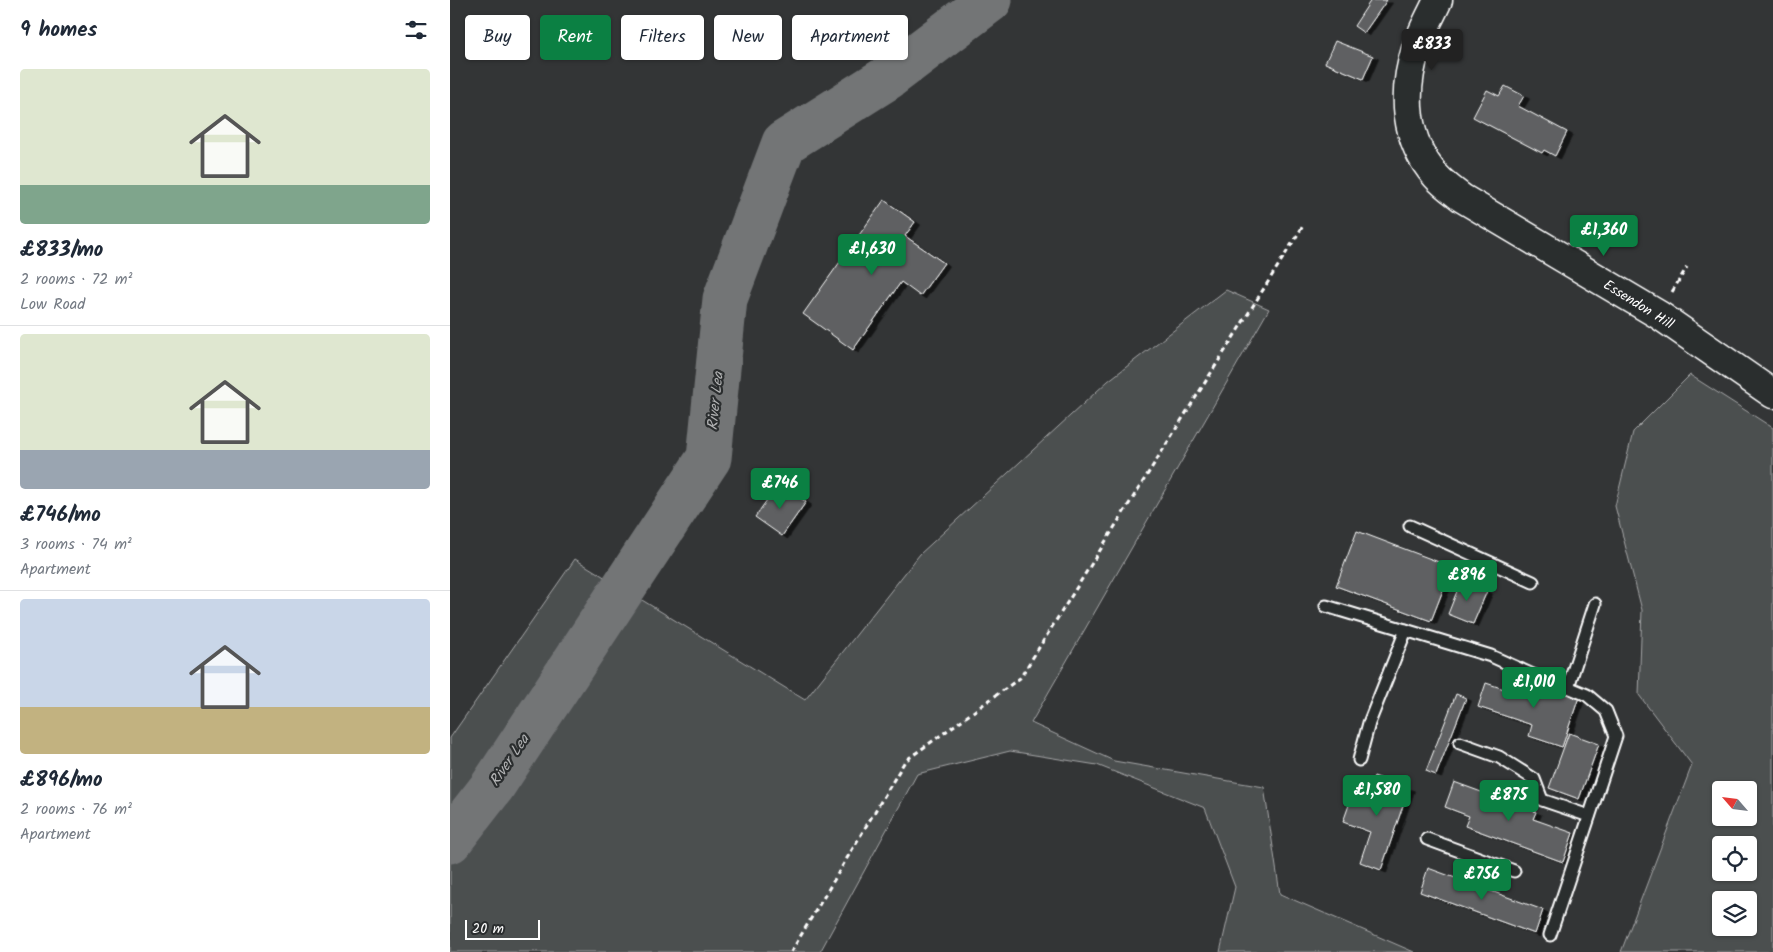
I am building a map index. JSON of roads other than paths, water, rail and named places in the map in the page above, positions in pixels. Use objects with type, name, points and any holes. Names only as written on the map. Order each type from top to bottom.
[{"type":"main road","name":"Essendon Hill","points":[[1438,0],[1416,47],[1408,81],[1408,112],[1414,141],[1426,163],[1436,176],[1462,198],[1659,315],[1773,394]]},
{"type":"lane","points":[[1410,526],[1533,582]]},
{"type":"lane","points":[[1568,687],[1595,604]]},
{"type":"lane","points":[[1326,606],[1490,656],[1533,675],[1587,695],[1606,711],[1616,736],[1550,935]]},
{"type":"lane","points":[[1359,760],[1370,723],[1406,630]]},
{"type":"lane","points":[[1460,743],[1499,757],[1534,778],[1542,800],[1589,816]]},
{"type":"lane","points":[[1427,839],[1514,871]]},
{"type":"waterway","name":"River Lea","points":[[450,841],[492,787],[709,458],[725,299],[784,143],[887,78],[990,0]]}]
